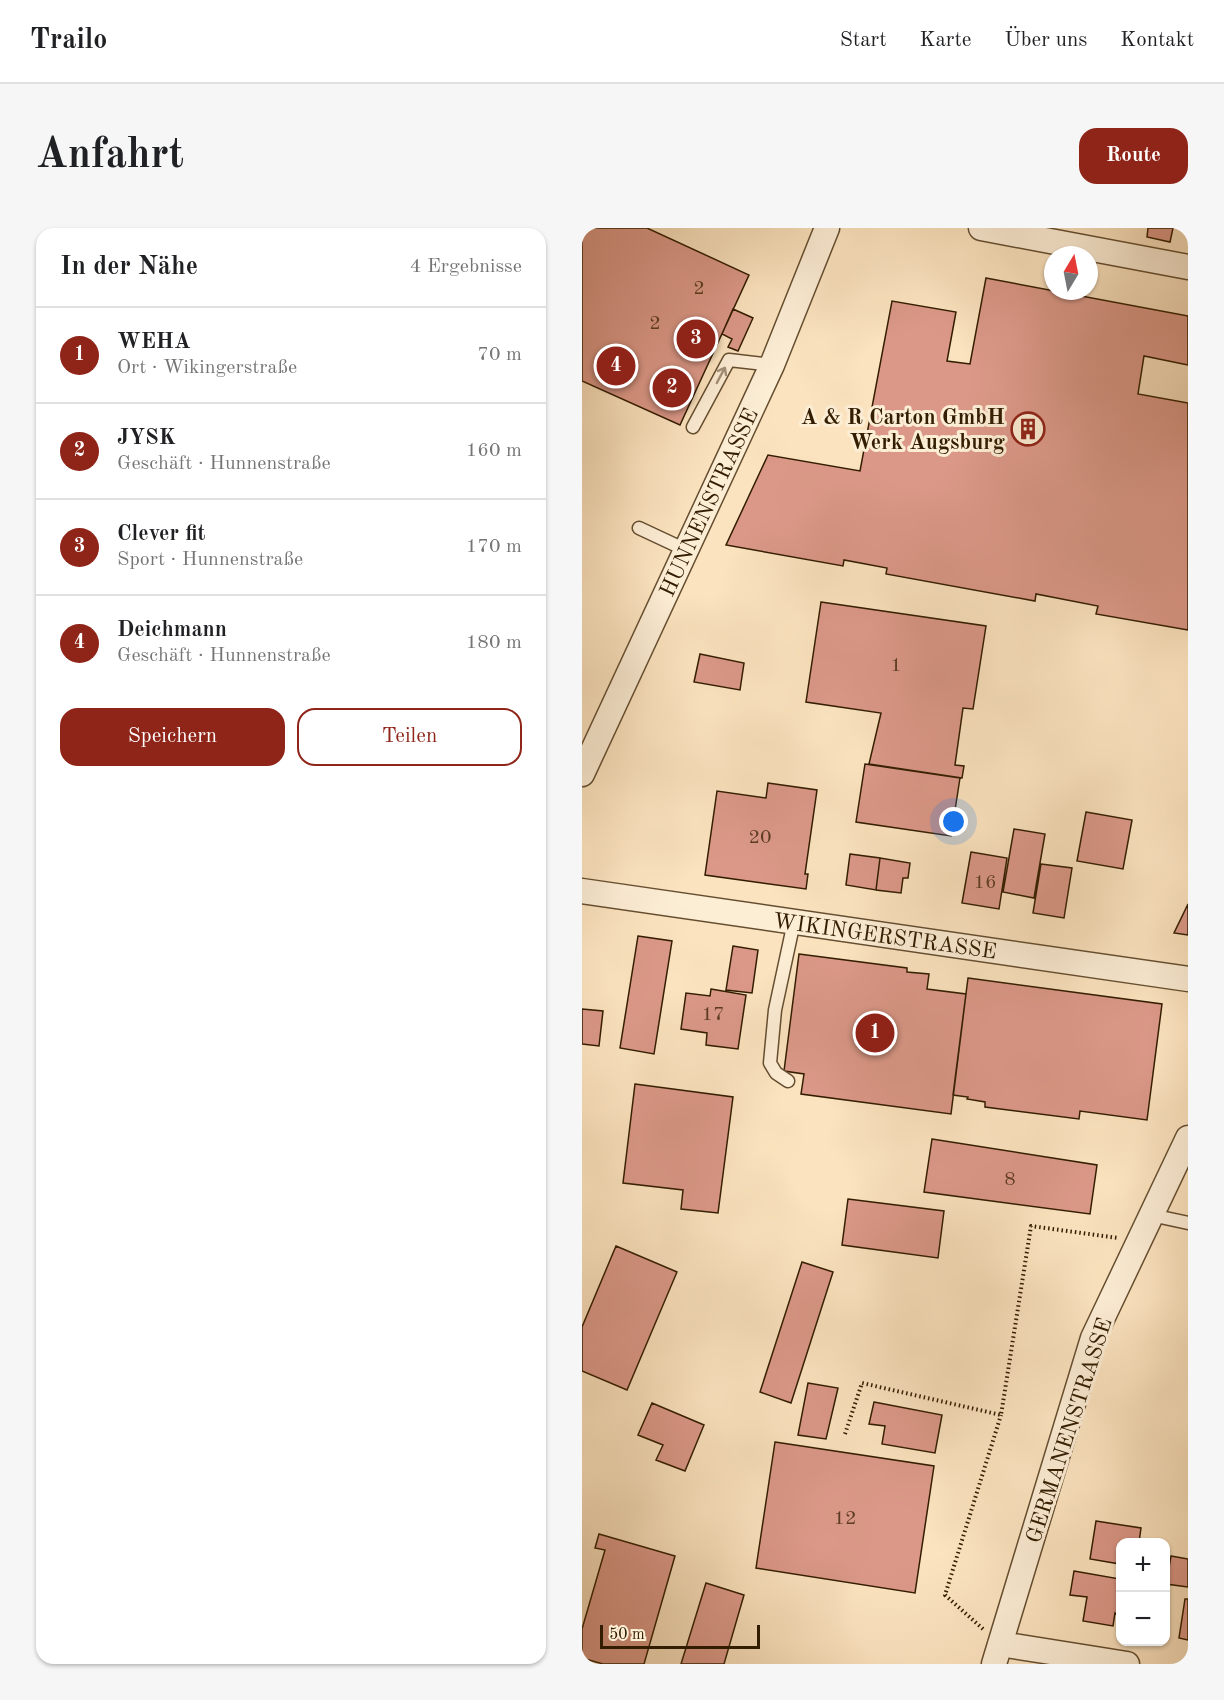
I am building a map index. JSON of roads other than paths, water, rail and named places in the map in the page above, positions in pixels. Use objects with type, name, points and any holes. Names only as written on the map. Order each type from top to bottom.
[{"type":"street","name":"HUNNENSTRASSE","points":[[582,774],[594,739],[686,550],[772,365],[827,228]]},
{"type":"street","points":[[981,228],[1188,267]]},
{"type":"street","name":"WIKINGERSTRASSE","points":[[582,891],[1188,979]]},
{"type":"street","name":"GERMANENSTRASSE","points":[[997,1654],[1093,1338],[1188,1138]]},
{"type":"street","points":[[997,1654],[1128,1664]]},
{"type":"lane","points":[[693,427],[729,360],[772,365]]},
{"type":"lane","points":[[639,528],[686,550]]},
{"type":"lane","points":[[788,1081],[776,1073],[770,1063],[775,1010],[792,922]]},
{"type":"lane","points":[[1151,1215],[1188,1223]]},
{"type":"place","name":"Clever fit","points":[[696,339]]},
{"type":"place","name":"Deichmann","points":[[616,366]]},
{"type":"place","name":"JYSK","points":[[672,388]]},
{"type":"place","name":"A & R Carton GmbH Werk Augsburg","points":[[1028,429]]},
{"type":"place","name":"WEHA","points":[[875,1033]]}]
